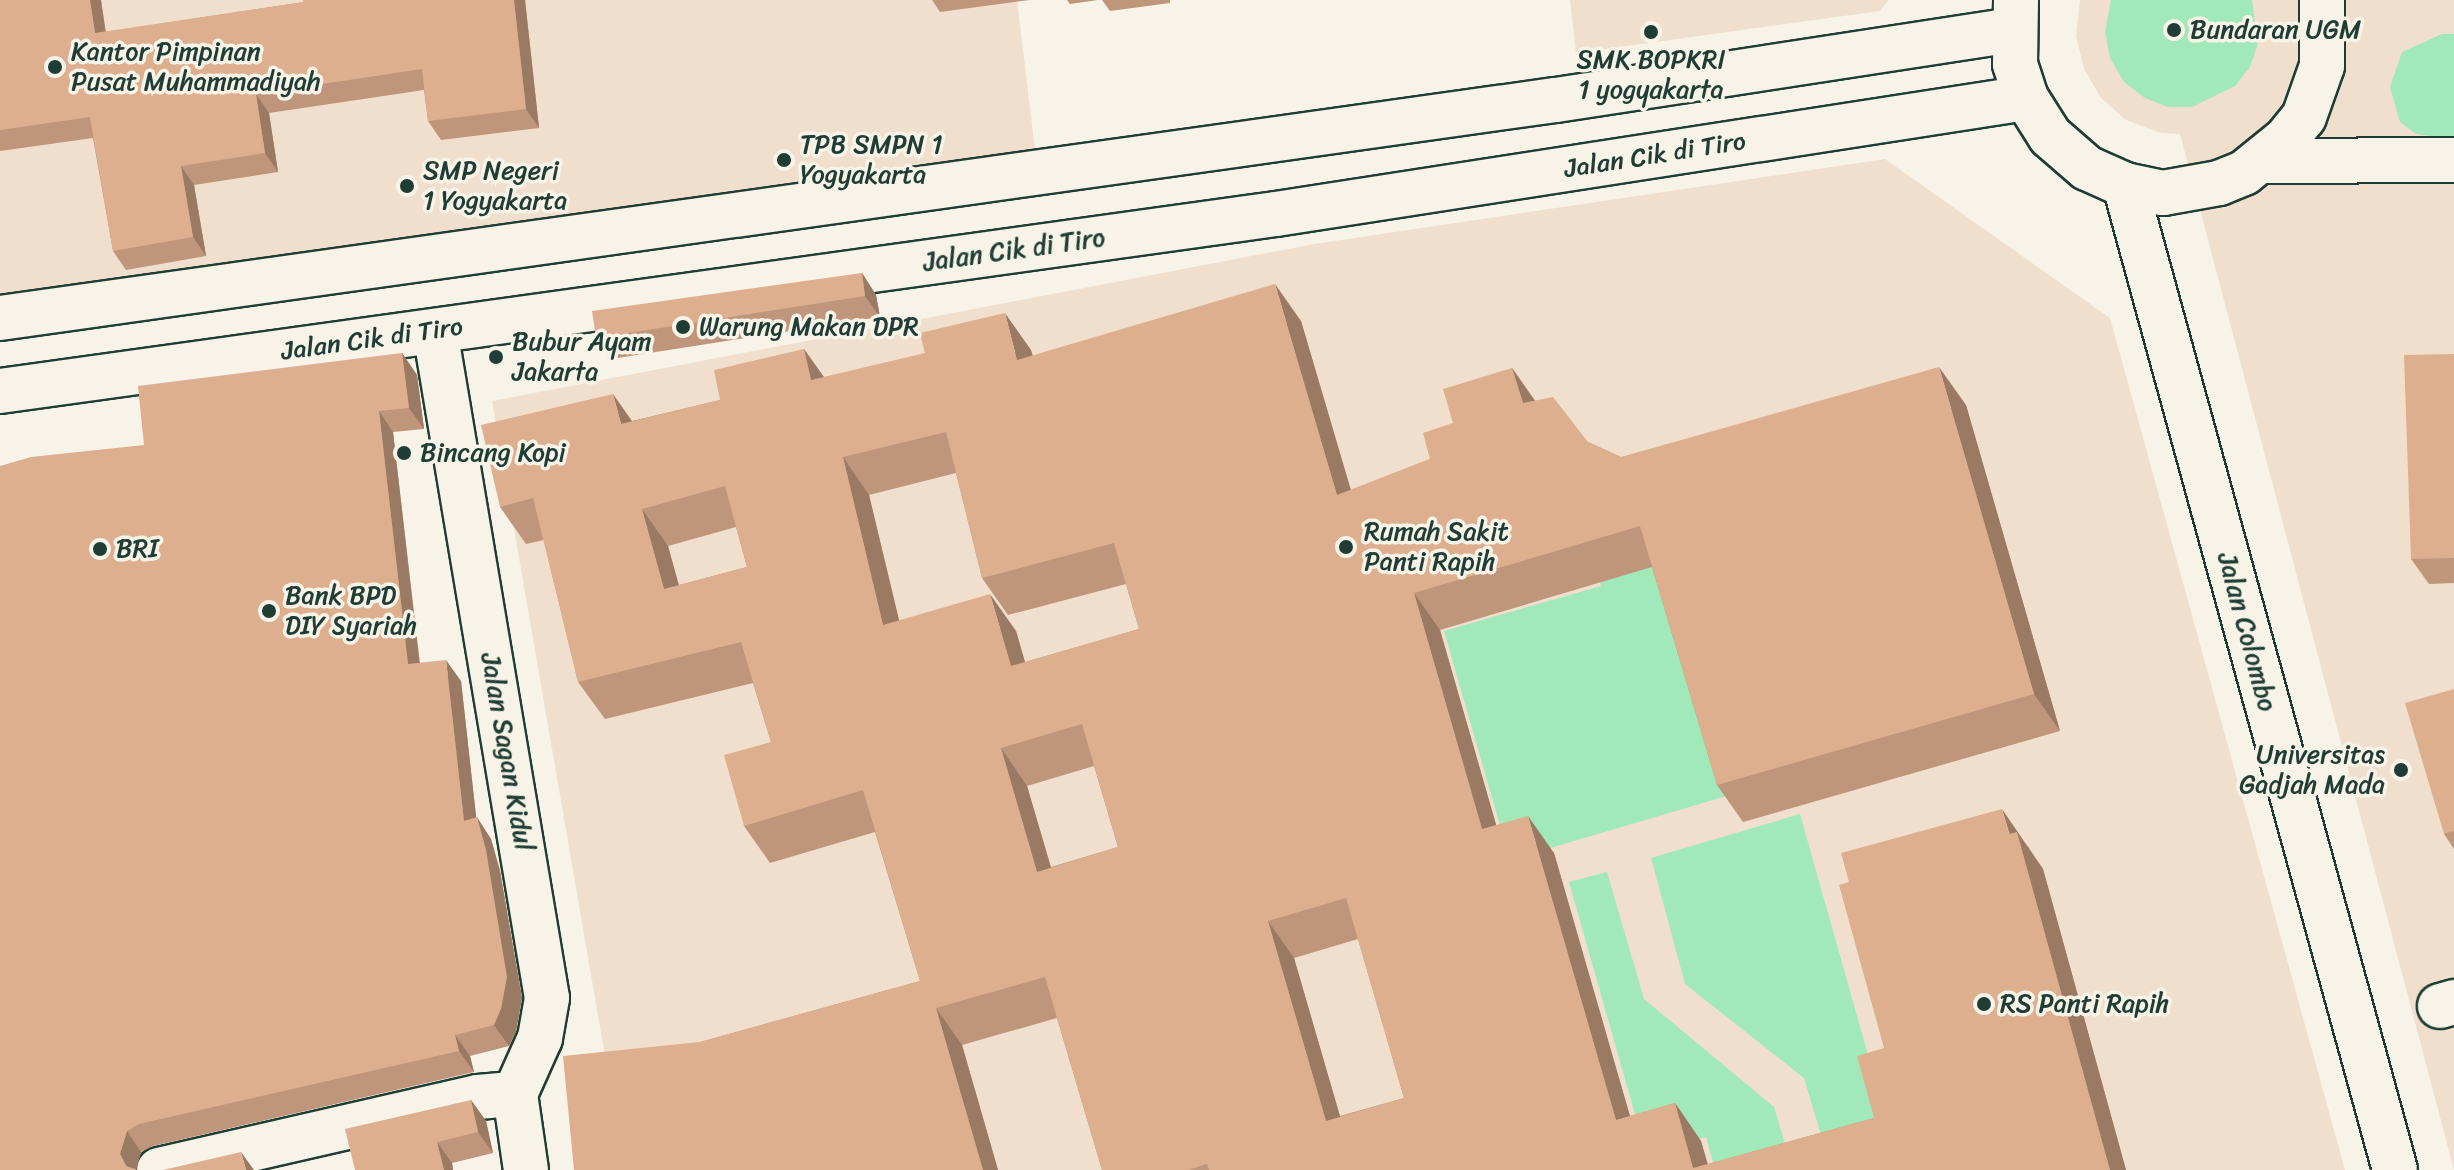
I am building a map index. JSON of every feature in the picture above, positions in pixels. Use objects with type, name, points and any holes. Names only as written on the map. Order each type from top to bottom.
[{"type":"main road","points":[[0,318],[1556,100],[2013,11],[2015,64],[2026,98],[2068,154],[2125,185],[2163,193],[2192,190],[2231,178],[2263,161],[2304,117],[2315,92],[2326,39],[2322,0]]},
{"type":"main road","name":"Jalan Cik di Tiro","points":[[0,391],[1276,214],[2026,98]]},
{"type":"main road","points":[[2263,161],[2454,160]]},
{"type":"main road","name":"Jalan Colombo","points":[[2125,185],[2395,1170]]},
{"type":"main road","name":"Jalan Sagan Kidul","points":[[435,331],[547,998],[540,1038],[515,1094]]},
{"type":"main road","points":[[159,1170],[478,1097],[515,1094],[526,1170]]},
{"type":"shaded area","name":"SMP Negeri 1 Yogyakarta","points":[[0,0],[1017,0],[1035,150],[594,223],[0,302]]},
{"type":"shaded area","name":"SMK BOPKRI 1 yogyakarta","points":[[1570,0],[1889,0],[1880,11],[1576,53]]},
{"type":"shaded area","name":"Universitas Gadjah Mada","points":[[2080,0],[2454,0],[2454,1170],[2180,134],[2161,133],[2126,120],[2101,98],[2084,69],[2076,36]]},
{"type":"shaded area","name":"Rumah Sakit Panti Rapih","points":[[1885,159],[2110,318],[2345,1170],[584,1170],[605,1056],[492,401],[1314,244]]},
{"type":"green space","points":[[2111,0],[2252,0],[2258,44],[2250,67],[2235,86],[2192,107],[2168,107],[2145,98],[2124,82],[2110,58],[2105,32]]},
{"type":"green space","points":[[2442,34],[2454,34],[2454,139],[2416,134],[2400,122],[2390,87],[2402,52]]},
{"type":"green space","points":[[1588,540],[1655,542],[1730,795],[1510,860],[1444,631],[1601,586]]},
{"type":"green space","points":[[1800,814],[1894,1147],[1830,1165],[1804,1078],[1685,984],[1651,858]]},
{"type":"green space","points":[[1607,872],[1644,999],[1774,1107],[1793,1170],[1715,1170],[1706,1137],[1646,1153],[1569,882]]},
{"type":"building","points":[[0,0],[90,0],[95,33],[303,0],[514,0],[526,109],[428,121],[422,69],[256,94],[265,153],[181,166],[193,237],[113,251],[90,117],[0,130]]},
{"type":"building","points":[[862,273],[865,296],[596,338],[592,311]]},
{"type":"building","points":[[1275,284],[1337,495],[1430,459],[1423,433],[1453,423],[1443,389],[1512,368],[1523,403],[1553,397],[1588,442],[1621,457],[1939,367],[2034,694],[1717,785],[1640,526],[1414,593],[1482,829],[1528,816],[1616,1120],[1675,1103],[1693,1168],[1874,1118],[1857,1056],[1884,1048],[1839,885],[1849,882],[1841,853],[2002,809],[2009,834],[2017,832],[2110,1170],[1209,1170],[1207,1164],[1188,1170],[1102,1170],[1045,977],[936,1008],[983,1170],[574,1170],[563,1056],[700,1042],[920,981],[863,790],[744,826],[724,755],[771,742],[741,642],[578,682],[533,498],[500,507],[481,425],[613,394],[621,424],[720,400],[714,370],[804,349],[811,380],[925,353],[920,333],[1005,313],[1017,360]],"holes":[[[946,432],[982,578],[1114,543],[1139,629],[1011,666],[990,594],[883,625],[843,457]],[[725,486],[747,567],[664,589],[642,509]],[[1082,724],[1118,847],[1037,872],[1001,748]],[[1346,898],[1404,1098],[1326,1121],[1268,921]]]},
{"type":"building","points":[[402,353],[409,408],[379,411],[408,664],[446,660],[464,821],[477,817],[486,850],[507,977],[501,1009],[494,1025],[455,1035],[459,1051],[139,1124],[127,1131],[120,1154],[126,1166],[138,1170],[0,1170],[0,466],[31,457],[144,445],[138,386]]},
{"type":"building","points":[[2454,354],[2454,558],[2411,559],[2404,355]]},
{"type":"building","points":[[2454,689],[2454,831],[2444,834],[2405,703]]},
{"type":"building","points":[[471,1100],[478,1132],[437,1142],[444,1170],[355,1170],[345,1129]]},
{"type":"building","points":[[241,1152],[246,1170],[163,1170]]},
{"type":"place","name":"Bundaran UGM","points":[[2174,30]]},
{"type":"place","name":"SMK BOPKRI 1 yogyakarta","points":[[1651,32]]},
{"type":"place","name":"Kantor Pimpinan Pusat Muhammadiyah","points":[[55,67]]},
{"type":"place","name":"TPB SMPN 1 Yogyakarta","points":[[784,160]]},
{"type":"place","name":"SMP Negeri 1 Yogyakarta","points":[[407,186]]},
{"type":"place","name":"Warung Makan DPR","points":[[683,327]]},
{"type":"place","name":"Bubur Ayam Jakarta","points":[[496,357]]},
{"type":"place","name":"Bincang Kopi","points":[[404,453]]},
{"type":"place","name":"Rumah Sakit Panti Rapih","points":[[1346,547]]},
{"type":"place","name":"BRI","points":[[100,549]]},
{"type":"place","name":"Bank BPD DIY Syariah","points":[[269,611]]},
{"type":"place","name":"Universitas Gadjah Mada","points":[[2401,770]]},
{"type":"place","name":"RS Panti Rapih","points":[[1984,1004]]}]
